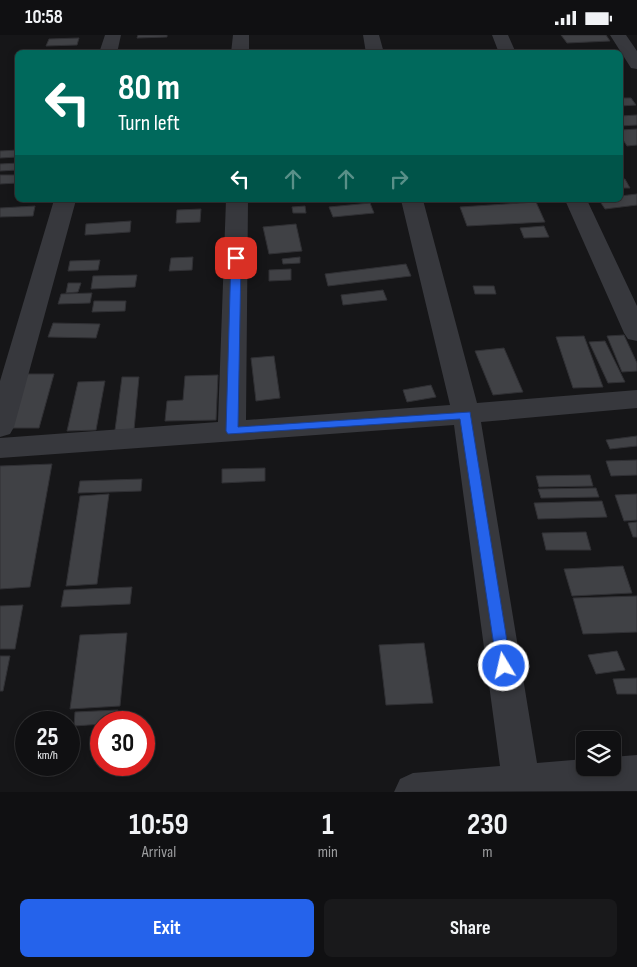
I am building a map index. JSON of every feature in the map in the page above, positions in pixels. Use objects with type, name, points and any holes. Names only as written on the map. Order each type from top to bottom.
[{"type":"street","points":[[109,50],[114,35]]},
{"type":"street","points":[[240,50],[241,35]]},
{"type":"street","points":[[371,35],[374,50]]},
{"type":"street","points":[[500,35],[507,50]]},
{"type":"street","points":[[618,35],[637,64]]},
{"type":"street","points":[[0,427],[64,202]]},
{"type":"street","points":[[232,431],[237,202]]},
{"type":"street","points":[[413,202],[466,415],[522,787]]},
{"type":"street","points":[[577,202],[637,333]]},
{"type":"street","points":[[0,448],[466,415],[637,399]]},
{"type":"street","points":[[413,792],[522,787],[637,773]]},
{"type":"building","points":[[138,35],[167,35],[167,37],[137,38]]},
{"type":"building","points":[[561,35],[606,35],[610,41],[567,43]]},
{"type":"building","points":[[79,38],[77,45],[46,46],[49,39]]},
{"type":"building","points":[[623,98],[631,98],[636,105],[623,106]]},
{"type":"building","points":[[637,115],[637,125],[623,126],[623,116]]},
{"type":"building","points":[[637,129],[637,145],[627,146],[623,140],[623,130]]},
{"type":"building","points":[[15,150],[15,157],[0,158],[0,151]]},
{"type":"building","points":[[15,163],[15,170],[0,171],[0,164]]},
{"type":"building","points":[[0,175],[15,175],[15,183],[0,184]]},
{"type":"building","points":[[623,179],[625,179],[630,188],[623,188]]},
{"type":"building","points":[[637,194],[637,205],[605,209],[600,202],[623,202],[623,196]]},
{"type":"building","points":[[536,202],[545,222],[467,226],[460,207]]},
{"type":"building","points":[[370,203],[374,213],[333,217],[329,207]]},
{"type":"building","points":[[35,206],[33,216],[0,217],[0,208]]},
{"type":"building","points":[[305,206],[306,213],[293,213],[292,207]]},
{"type":"building","points":[[201,209],[200,222],[176,223],[177,210]]},
{"type":"building","points":[[131,221],[130,232],[85,235],[86,224]]},
{"type":"building","points":[[296,224],[302,251],[269,254],[263,227]]},
{"type":"building","points":[[544,226],[549,237],[524,238],[520,228]]},
{"type":"building","points":[[193,257],[192,270],[169,271],[171,258]]},
{"type":"building","points":[[300,257],[300,263],[283,264],[282,259]]},
{"type":"building","points":[[100,260],[98,270],[68,271],[70,261]]},
{"type":"building","points":[[406,264],[411,276],[328,286],[325,274]]},
{"type":"building","points":[[291,269],[291,280],[269,281],[269,270]]},
{"type":"building","points":[[137,275],[135,287],[91,289],[93,276]]},
{"type":"building","points":[[68,283],[81,283],[78,292],[66,293]]},
{"type":"building","points":[[473,286],[494,286],[496,294],[475,294]]},
{"type":"building","points":[[383,290],[387,300],[343,305],[341,295]]},
{"type":"building","points":[[92,293],[90,303],[58,304],[61,294]]},
{"type":"building","points":[[94,301],[126,301],[125,311],[92,312]]},
{"type":"building","points":[[53,323],[100,324],[96,338],[48,337]]},
{"type":"building","points":[[624,335],[637,363],[637,371],[622,372],[607,336]]},
{"type":"building","points":[[584,336],[603,387],[573,388],[556,337]]},
{"type":"building","points":[[605,341],[625,382],[608,383],[589,342]]},
{"type":"building","points":[[504,348],[523,392],[493,395],[475,351]]},
{"type":"building","points":[[274,356],[280,398],[256,401],[251,358]]},
{"type":"building","points":[[26,374],[54,374],[39,428],[9,428]]},
{"type":"building","points":[[218,375],[216,420],[165,421],[167,401],[183,400],[185,376]]},
{"type":"building","points":[[122,377],[139,377],[134,430],[115,430]]},
{"type":"building","points":[[105,381],[96,430],[67,431],[78,382]]},
{"type":"building","points":[[431,385],[436,397],[407,402],[403,390]]},
{"type":"building","points":[[637,436],[637,446],[610,449],[606,440]]},
{"type":"building","points":[[637,460],[637,475],[611,476],[606,461]]},
{"type":"building","points":[[52,464],[30,587],[0,589],[0,466]]},
{"type":"building","points":[[265,468],[265,481],[222,483],[222,469]]},
{"type":"building","points":[[590,475],[593,486],[539,487],[536,476]]},
{"type":"building","points":[[142,479],[141,491],[78,493],[80,481]]},
{"type":"building","points":[[596,488],[599,497],[541,498],[538,489]]},
{"type":"building","points":[[109,494],[97,584],[66,586],[80,496]]},
{"type":"building","points":[[637,494],[637,520],[624,521],[615,495]]},
{"type":"building","points":[[602,501],[607,517],[538,519],[534,503]]},
{"type":"building","points":[[637,522],[637,537],[633,537],[628,523]]},
{"type":"building","points":[[586,532],[591,550],[546,550],[542,533]]},
{"type":"building","points":[[623,566],[632,593],[572,596],[564,569]]},
{"type":"building","points":[[132,587],[130,604],[61,607],[64,590]]},
{"type":"building","points":[[637,596],[637,632],[583,634],[573,598]]},
{"type":"building","points":[[23,605],[15,649],[0,649],[0,606]]},
{"type":"building","points":[[127,633],[120,706],[70,709],[80,635]]},
{"type":"building","points":[[424,643],[433,703],[386,705],[379,645]]},
{"type":"building","points":[[617,651],[625,670],[596,674],[588,655]]},
{"type":"building","points":[[0,656],[10,656],[3,691],[0,691]]},
{"type":"building","points":[[637,678],[637,694],[617,694],[613,679]]},
{"type":"building","points":[[90,711],[90,725],[80,726],[80,712]]},
{"type":"route","points":[[236,258],[232,431],[466,415],[504,666]]}]
